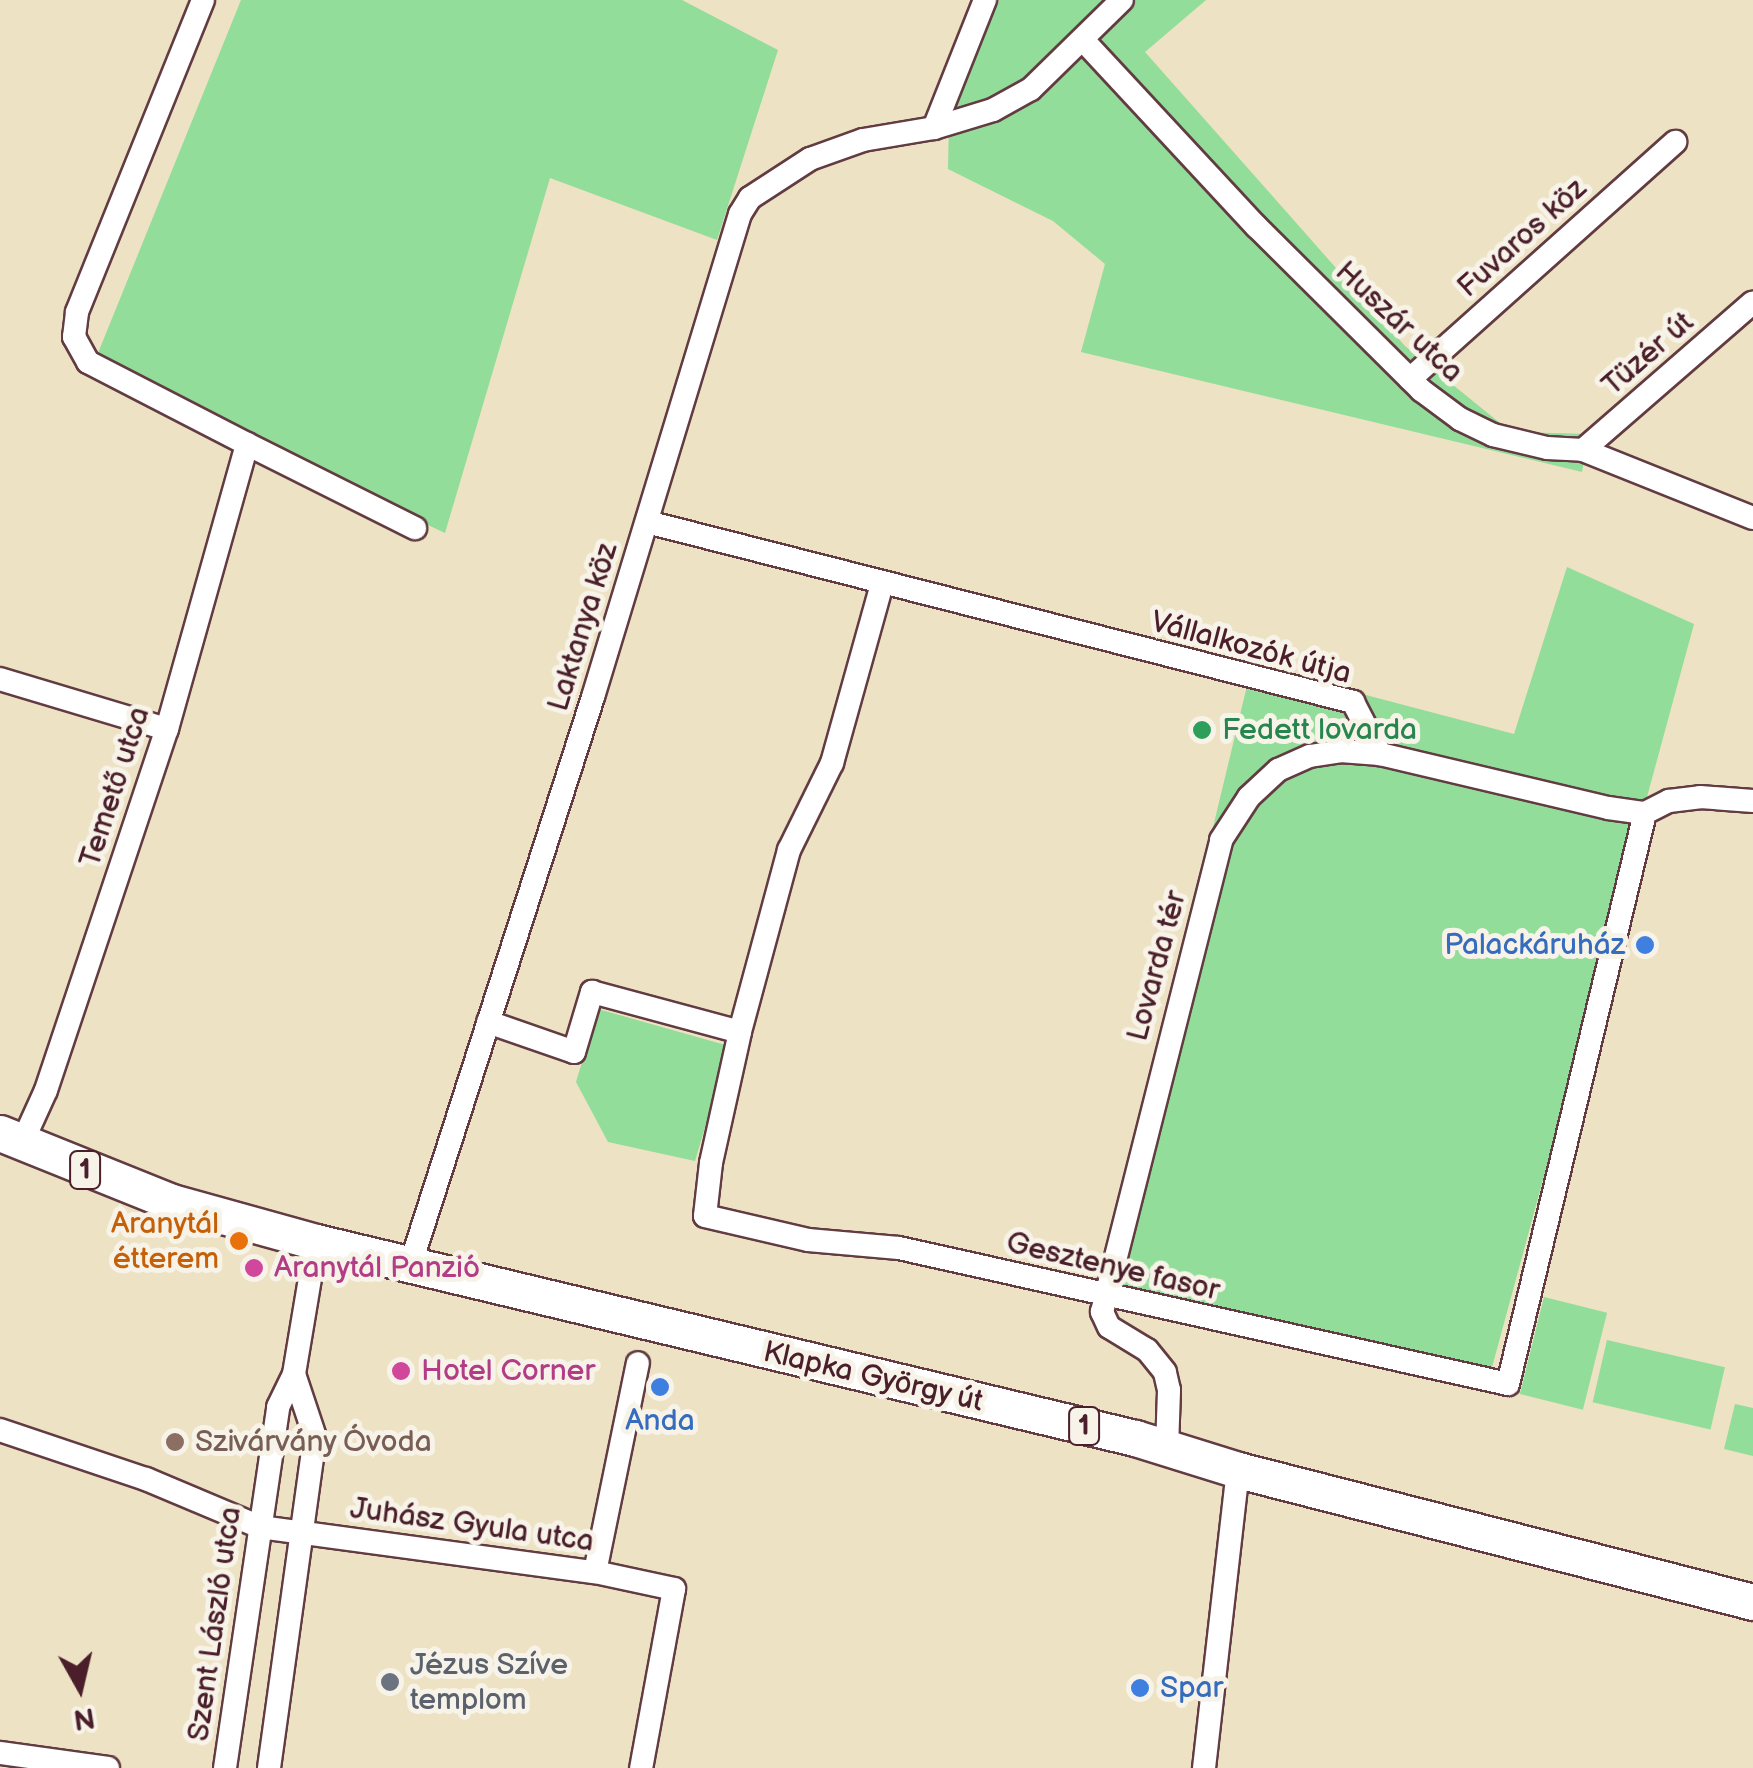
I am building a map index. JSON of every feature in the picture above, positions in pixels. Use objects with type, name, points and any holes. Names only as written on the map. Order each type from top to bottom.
[{"type":"main road","name":"Klapka György út","points":[[11,1138],[172,1202],[316,1242],[1167,1448],[1238,1470],[1753,1602]]},
{"type":"street","points":[[203,0],[76,312],[74,337],[88,362],[415,528]]},
{"type":"street","points":[[934,128],[985,0]]},
{"type":"street","name":"Laktanya köz","points":[[410,1266],[647,522],[740,214],[750,198],[810,159],[863,140],[934,128],[993,110],[1031,88],[1084,41],[1122,0]]},
{"type":"street","name":"Huszár utca","points":[[1084,41],[1256,226],[1410,378],[1460,418],[1493,434],[1547,448],[1583,450],[1753,518]]},
{"type":"street","name":"Fuvaros köz","points":[[1410,378],[1675,142]]},
{"type":"street","name":"Tüzér út","points":[[1583,450],[1753,302]]},
{"type":"street","name":"Temető utca","points":[[11,1138],[46,1090],[167,729],[247,444]]},
{"type":"street","name":"Vállalkozók útja","points":[[647,522],[1353,702],[1380,754]]},
{"type":"street","points":[[488,1022],[574,1052],[592,992],[740,1032],[789,850],[832,763],[882,584]]},
{"type":"street","points":[[0,679],[167,729]]},
{"type":"street","name":"Lovarda tér","points":[[1104,1297],[1222,840],[1249,797],[1278,770],[1310,756],[1340,751],[1380,754]]},
{"type":"street","points":[[1380,754],[1555,799],[1645,812],[1669,801],[1700,797],[1753,801]]},
{"type":"street","name":"Gesztenye fasor","points":[[740,1032],[711,1163],[705,1216],[808,1240],[900,1248],[1104,1297],[1508,1384],[1645,812]]},
{"type":"street","name":"Szent László utca","points":[[225,1768],[278,1407],[294,1374],[316,1242]]},
{"type":"street","points":[[1104,1297],[1102,1312],[1109,1326],[1147,1350],[1165,1372],[1170,1390],[1167,1448]]},
{"type":"street","points":[[595,1572],[638,1363]]},
{"type":"street","name":"Szent László utca","points":[[269,1768],[315,1438],[294,1374]]},
{"type":"street","name":"Juhász Gyula utca","points":[[0,1430],[146,1479],[260,1527],[595,1572],[674,1589],[641,1768]]},
{"type":"street","points":[[1204,1768],[1238,1470]]},
{"type":"street","points":[[0,1753],[108,1768]]},
{"type":"green space","points":[[241,0],[682,0],[778,50],[717,240],[550,178],[445,533],[264,448],[98,353]]},
{"type":"green space","points":[[999,0],[1206,0],[1145,52],[1405,346],[1511,432],[1589,434],[1582,472],[1081,352],[1105,264],[1053,221],[948,169],[949,121]]},
{"type":"green space","points":[[1567,567],[1694,624],[1491,1371],[1103,1285],[1252,665],[1514,734]]},
{"type":"green space","points":[[598,1009],[729,1046],[695,1161],[608,1142],[576,1082]]},
{"type":"green space","points":[[1544,1297],[1607,1313],[1583,1410],[1520,1394]]},
{"type":"green space","points":[[1607,1340],[1725,1367],[1711,1430],[1593,1402]]},
{"type":"green space","points":[[1735,1404],[1753,1408],[1753,1456],[1724,1449]]},
{"type":"place","name":"Fedett lovarda","points":[[1202,730]]},
{"type":"place","name":"Palackáruház","points":[[1645,945]]},
{"type":"place","name":"Aranytál étterem","points":[[239,1241]]},
{"type":"place","name":"Aranytál Panzió","points":[[254,1268]]},
{"type":"place","name":"Hotel Corner","points":[[401,1371]]},
{"type":"place","name":"Anda","points":[[660,1387]]},
{"type":"place","name":"Szivárvány Óvoda","points":[[175,1442]]},
{"type":"place","name":"Jézus Szíve templom","points":[[390,1682]]},
{"type":"place","name":"Spar","points":[[1140,1688]]}]
